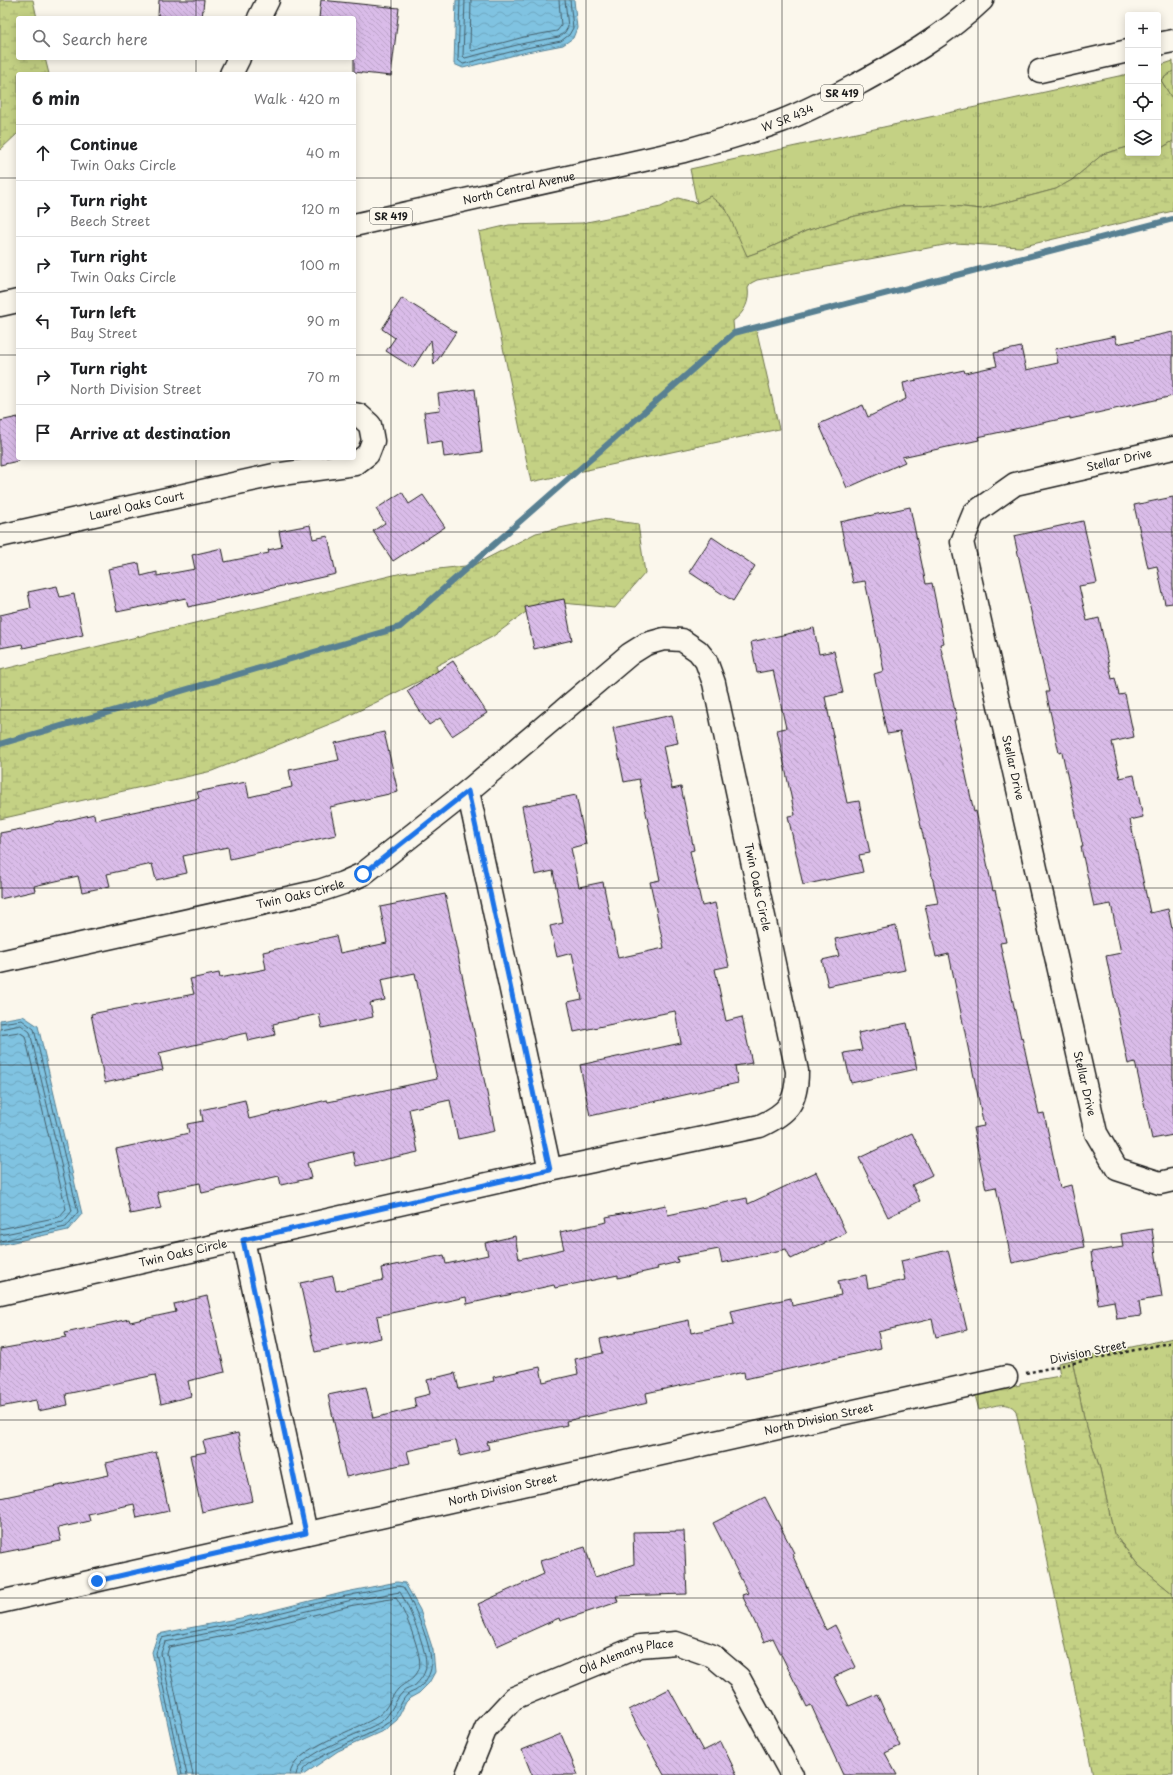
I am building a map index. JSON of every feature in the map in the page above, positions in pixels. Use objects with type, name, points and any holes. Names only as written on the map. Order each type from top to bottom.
[{"type":"street","points":[[260,16],[268,0]]},
{"type":"street","name":"W SR 434","points":[[684,151],[732,138],[781,121],[835,96],[891,67],[935,37],[982,0]]},
{"type":"street","points":[[1161,43],[1173,41]]},
{"type":"street","points":[[1040,71],[1125,52]]},
{"type":"street","points":[[232,72],[238,60]]},
{"type":"street","name":"North Central Avenue","points":[[356,224],[684,151]]},
{"type":"street","points":[[0,305],[16,301]]},
{"type":"street","name":"Laurel Oaks Court","points":[[0,536],[272,466],[355,464],[368,454],[373,441],[370,425],[359,415],[356,414]]},
{"type":"street","name":"Stellar Drive","points":[[1173,448],[1015,484],[974,513],[962,542],[1096,1134],[1117,1169],[1160,1183],[1173,1180]]},
{"type":"street","name":"Twin Oaks Circle","points":[[0,962],[311,893],[343,883],[363,874],[468,791],[630,654],[646,644],[664,639],[682,640],[698,651],[706,662],[714,683],[798,1071],[797,1088],[791,1105],[777,1118],[760,1126],[550,1170],[0,1294]]},
{"type":"street","points":[[468,791],[550,1170]]},
{"type":"street","points":[[243,1240],[306,1533]]},
{"type":"street","name":"North Division Street","points":[[0,1602],[1006,1377]]},
{"type":"street","name":"Old Alemany Place","points":[[467,1775],[486,1728],[514,1698],[640,1646],[676,1643],[713,1656],[739,1678],[792,1775]]},
{"type":"path","name":"Division Street","points":[[1006,1377],[1173,1342]]},
{"type":"green space","points":[[0,0],[33,0],[37,16],[16,16],[16,60],[46,60],[48,72],[16,72],[16,135],[0,150]]},
{"type":"green space","points":[[1173,61],[1173,71],[1161,80],[1161,65]]},
{"type":"green space","points":[[1173,71],[1173,100],[1161,80]]},
{"type":"green space","points":[[1125,75],[1125,148],[1103,154],[1072,180],[1056,189],[981,209],[945,205],[900,206],[847,218],[806,231],[767,249],[747,256],[738,239],[697,204],[690,169]]},
{"type":"green space","points":[[1161,80],[1173,100],[1173,141],[1161,148]]},
{"type":"green space","points":[[1173,141],[1173,211],[1020,247],[955,243],[757,280],[751,283],[748,288],[748,298],[745,307],[733,321],[734,333],[756,328],[779,429],[531,482],[479,232],[509,225],[582,223],[661,207],[678,198],[697,203],[710,196],[726,209],[747,256],[767,249],[806,231],[847,218],[900,206],[945,205],[981,209],[1056,189],[1072,180],[1103,154],[1125,148],[1125,156],[1161,156],[1161,148]]},
{"type":"green space","points":[[602,519],[638,524],[645,573],[615,608],[541,601],[492,637],[436,666],[438,672],[340,720],[212,771],[0,819],[0,670],[402,573],[474,565],[536,533]]},
{"type":"green space","points":[[1173,1338],[1173,1594],[1139,1566],[1114,1534],[1100,1469],[1085,1422],[1072,1360]]},
{"type":"green space","points":[[1072,1360],[1085,1422],[1100,1469],[1114,1534],[1139,1566],[1173,1594],[1173,1775],[1093,1775],[1016,1411],[1009,1405],[999,1405],[979,1410],[975,1395],[1020,1385],[1020,1383],[1060,1376],[1058,1363]]},
{"type":"water","points":[[456,0],[574,0],[577,28],[573,38],[563,45],[527,52],[463,68],[454,64]]},
{"type":"water","points":[[23,1016],[38,1026],[82,1214],[68,1230],[0,1245],[0,1020]]},
{"type":"water","points":[[397,1582],[405,1583],[420,1610],[433,1650],[435,1672],[429,1683],[419,1693],[406,1702],[397,1720],[385,1730],[338,1751],[303,1775],[179,1775],[152,1652],[158,1634],[246,1617],[346,1592]]},
{"type":"building","points":[[159,0],[204,0],[202,16],[158,16]]},
{"type":"building","points":[[321,0],[399,8],[391,76],[354,72],[354,60],[356,60],[356,16],[319,16]]},
{"type":"building","points":[[402,298],[456,332],[434,365],[431,340],[413,368],[386,351],[395,338],[382,329]]},
{"type":"building","points":[[1173,332],[1173,396],[1070,419],[1070,417],[978,437],[979,440],[902,457],[905,462],[847,488],[819,424],[863,405],[868,417],[906,399],[903,383],[964,370],[965,373],[997,366],[994,353],[1021,347],[1026,370],[1058,363],[1055,349],[1115,336],[1117,344]]},
{"type":"building","points":[[475,389],[482,452],[444,457],[442,441],[428,443],[424,412],[440,410],[438,394]]},
{"type":"building","points":[[16,417],[16,460],[18,461],[0,465],[0,421]]},
{"type":"building","points":[[402,492],[409,504],[423,495],[445,527],[393,561],[373,531],[385,523],[376,509]]},
{"type":"building","points":[[1173,497],[1173,603],[1165,604],[1157,566],[1148,568],[1134,505]]},
{"type":"building","points":[[910,507],[926,584],[932,583],[944,643],[940,644],[957,720],[954,720],[974,812],[976,811],[993,891],[995,890],[1006,942],[1000,943],[1021,1038],[1022,1037],[1039,1114],[1044,1113],[1060,1188],[1071,1185],[1084,1247],[1012,1263],[996,1187],[986,1189],[973,1128],[984,1126],[949,954],[936,957],[925,905],[938,903],[900,732],[887,734],[874,674],[884,671],[865,581],[853,583],[840,522]]},
{"type":"building","points":[[1083,521],[1097,583],[1079,586],[1087,621],[1099,618],[1112,679],[1115,678],[1119,695],[1125,694],[1134,737],[1112,742],[1120,778],[1134,775],[1143,817],[1130,820],[1150,913],[1168,909],[1173,934],[1173,1135],[1152,1139],[1135,1062],[1128,1064],[1106,956],[1121,953],[1111,904],[1094,907],[1081,847],[1083,847],[1062,752],[1059,753],[1046,692],[1049,692],[1014,536]]},
{"type":"building","points":[[310,525],[313,539],[328,536],[336,574],[188,607],[186,598],[117,612],[108,569],[139,563],[141,576],[157,572],[157,576],[195,569],[192,555],[222,548],[225,562],[269,553],[268,550],[282,547],[279,531]]},
{"type":"building","points":[[712,537],[755,566],[733,601],[689,572]]},
{"type":"building","points":[[57,586],[60,597],[74,594],[83,635],[23,648],[22,644],[0,648],[0,615],[31,608],[28,592]]},
{"type":"building","points":[[564,599],[572,640],[534,649],[525,607]]},
{"type":"building","points":[[814,628],[819,654],[834,651],[843,693],[825,697],[847,803],[859,801],[870,853],[859,855],[863,872],[803,885],[788,816],[795,815],[777,730],[786,728],[773,670],[757,673],[751,642]]},
{"type":"building","points":[[453,661],[487,713],[452,736],[440,718],[429,725],[407,691]]},
{"type":"building","points":[[672,715],[678,743],[663,746],[672,789],[681,787],[694,850],[690,851],[702,906],[715,903],[729,966],[715,969],[726,1021],[742,1017],[752,1063],[735,1066],[738,1083],[590,1116],[580,1065],[681,1043],[675,1011],[574,1032],[568,1002],[582,999],[572,953],[557,957],[550,926],[563,923],[553,871],[535,875],[522,806],[576,795],[586,844],[571,848],[579,887],[603,882],[618,958],[664,948],[650,882],[660,880],[639,779],[624,782],[613,728]]},
{"type":"building","points":[[384,732],[398,792],[330,807],[336,835],[230,859],[228,847],[183,856],[187,873],[156,880],[152,864],[107,874],[110,886],[82,892],[78,876],[34,886],[35,891],[0,899],[0,833],[21,829],[22,831],[94,814],[95,820],[199,798],[197,792],[246,782],[249,797],[292,787],[289,770],[339,760],[335,743]]},
{"type":"building","points":[[445,894],[495,1131],[458,1139],[450,1100],[409,1109],[418,1152],[356,1166],[353,1152],[307,1163],[311,1178],[281,1185],[279,1176],[202,1193],[200,1183],[157,1192],[161,1208],[130,1214],[116,1149],[189,1133],[187,1124],[203,1121],[201,1110],[245,1100],[249,1119],[327,1100],[328,1102],[437,1079],[415,973],[381,980],[385,1000],[370,1003],[373,1017],[322,1028],[319,1014],[273,1024],[275,1035],[248,1041],[246,1033],[159,1053],[163,1070],[105,1083],[91,1014],[194,994],[190,979],[219,973],[220,978],[266,969],[263,952],[336,936],[340,953],[387,943],[380,907]]},
{"type":"building","points":[[896,926],[905,970],[828,986],[822,960],[839,956],[835,939]]},
{"type":"building","points":[[907,1023],[917,1069],[851,1083],[844,1053],[862,1050],[858,1033]]},
{"type":"building","points":[[912,1133],[932,1175],[912,1185],[920,1201],[888,1217],[859,1158]]},
{"type":"building","points":[[816,1172],[846,1233],[791,1259],[786,1249],[722,1263],[719,1249],[677,1257],[678,1262],[657,1267],[658,1269],[618,1278],[618,1275],[555,1288],[554,1285],[467,1304],[466,1297],[377,1316],[381,1338],[315,1352],[300,1283],[333,1276],[336,1291],[383,1280],[381,1268],[444,1255],[446,1264],[488,1255],[485,1243],[515,1236],[519,1259],[564,1249],[560,1232],[607,1222],[606,1217],[666,1205],[668,1215],[747,1198],[748,1204]]},
{"type":"building","points":[[1152,1229],[1162,1297],[1139,1301],[1141,1316],[1117,1319],[1114,1301],[1098,1304],[1091,1252],[1123,1247],[1121,1234]]},
{"type":"building","points":[[948,1250],[967,1330],[936,1337],[932,1319],[878,1332],[881,1348],[745,1379],[744,1372],[646,1393],[648,1403],[566,1421],[567,1425],[487,1442],[489,1449],[460,1456],[456,1440],[407,1451],[410,1463],[346,1477],[328,1395],[366,1387],[373,1418],[416,1408],[414,1398],[430,1394],[427,1380],[455,1373],[459,1389],[494,1381],[493,1377],[540,1367],[543,1382],[578,1374],[575,1359],[603,1353],[600,1339],[689,1320],[691,1333],[734,1324],[731,1311],[791,1298],[792,1306],[841,1295],[838,1281],[866,1275],[868,1288],[905,1280],[901,1261]]},
{"type":"building","points":[[207,1296],[225,1372],[188,1381],[191,1396],[161,1404],[155,1375],[66,1394],[68,1405],[38,1411],[36,1400],[0,1407],[0,1349],[66,1337],[65,1333],[129,1319],[130,1322],[176,1312],[174,1304]]},
{"type":"building","points":[[238,1433],[253,1501],[202,1512],[190,1455],[206,1452],[203,1441]]},
{"type":"building","points":[[156,1452],[169,1511],[137,1518],[134,1504],[88,1514],[90,1521],[58,1528],[61,1541],[0,1553],[0,1498],[109,1475],[106,1463]]},
{"type":"building","points":[[765,1497],[794,1553],[792,1554],[826,1630],[835,1625],[856,1667],[834,1677],[849,1706],[877,1694],[900,1746],[885,1753],[897,1775],[843,1775],[811,1705],[807,1707],[773,1638],[764,1642],[742,1595],[748,1593],[713,1523]]},
{"type":"building","points":[[684,1531],[687,1594],[616,1596],[618,1602],[560,1621],[559,1618],[497,1646],[478,1604],[544,1574],[540,1561],[585,1547],[595,1577],[634,1564],[633,1532]]},
{"type":"building","points":[[669,1689],[703,1751],[721,1742],[737,1775],[664,1775],[629,1710]]},
{"type":"building","points":[[561,1734],[578,1775],[532,1775],[522,1750]]},
{"type":"waterway","points":[[0,744],[400,627],[734,333],[1173,219]]},
{"type":"route","points":[[97,1581],[306,1533],[243,1240],[550,1170],[468,791],[363,874]]}]
